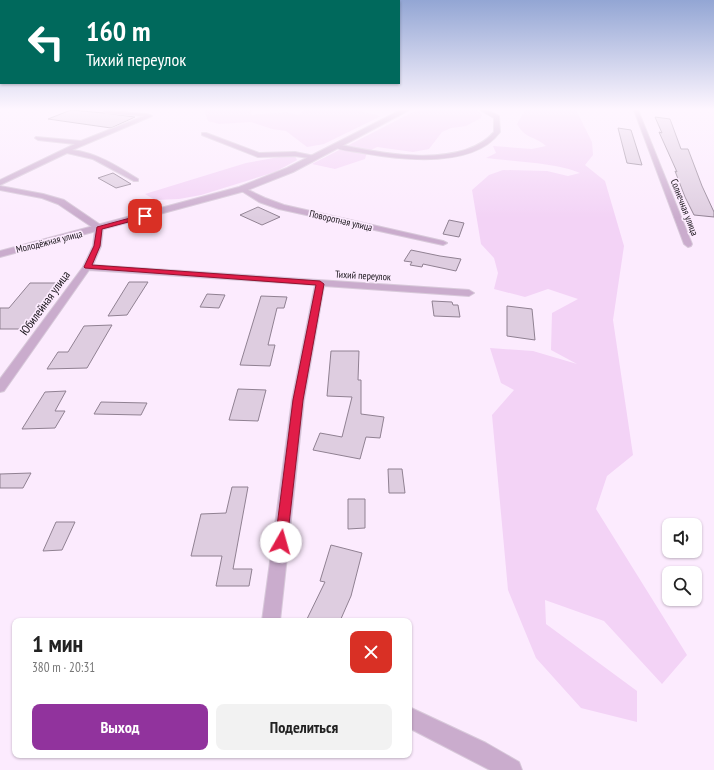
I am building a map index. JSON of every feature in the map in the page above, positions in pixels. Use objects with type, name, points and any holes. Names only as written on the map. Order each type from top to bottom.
[{"type":"street","points":[[0,183],[78,146]]},
{"type":"street","points":[[235,146],[258,155],[295,154],[316,157]]},
{"type":"street","points":[[336,146],[377,154],[413,157],[460,154],[480,146]]},
{"type":"street","name":"Молодёжная улица","points":[[0,254],[192,204],[242,189],[316,157],[336,146]]},
{"type":"street","name":"Солнечная улица","points":[[650,146],[688,244]]},
{"type":"street","points":[[67,151],[79,152],[102,159],[136,180]]},
{"type":"street","points":[[0,188],[43,196],[61,202],[99,228]]},
{"type":"street","name":"Поворотная улица","points":[[242,189],[262,200],[282,207],[443,243]]},
{"type":"street","name":"Юбилейная улица","points":[[0,388],[87,267],[97,246],[99,228]]},
{"type":"street","name":"Тихий переулок","points":[[87,267],[469,293]]},
{"type":"street","points":[[271,618],[298,400],[320,284]]},
{"type":"street","points":[[412,718],[478,751],[511,770]]},
{"type":"shaded area","points":[[347,146],[431,146],[429,149],[413,152],[377,147],[367,152],[365,159],[335,169],[312,164]]},
{"type":"shaded area","points":[[493,146],[532,149],[546,146],[592,146],[593,155],[585,165],[605,181],[624,246],[613,320],[633,455],[607,476],[596,509],[687,655],[662,684],[604,621],[545,600],[546,624],[637,691],[637,722],[581,708],[536,658],[508,590],[492,415],[514,390],[501,383],[490,348],[533,351],[577,364],[551,350],[552,313],[578,299],[548,289],[525,297],[494,289],[498,273],[494,258],[481,244],[472,190],[489,175],[503,170],[547,171],[568,176],[580,173],[560,167],[486,158],[496,153]]},
{"type":"shaded area","points":[[285,156],[295,156],[297,160],[275,172],[201,195],[179,199],[155,200],[145,194],[246,163]]},
{"type":"building","points":[[623,146],[636,146],[642,165],[627,163]]},
{"type":"building","points":[[665,146],[680,146],[681,149],[688,149],[714,212],[714,217],[694,215],[675,171],[677,172]]},
{"type":"building","points":[[113,173],[131,184],[116,188],[98,178]]},
{"type":"building","points":[[258,207],[280,217],[262,225],[240,215]]},
{"type":"building","points":[[449,220],[464,223],[459,237],[443,234]]},
{"type":"building","points":[[411,250],[461,259],[456,271],[423,264],[422,267],[410,265],[412,262],[404,261]]},
{"type":"building","points":[[129,282],[148,282],[127,315],[108,316]]},
{"type":"building","points":[[30,283],[59,283],[24,329],[0,329],[0,308],[9,308]]},
{"type":"building","points":[[207,294],[225,295],[219,308],[200,307]]},
{"type":"building","points":[[261,296],[287,297],[284,308],[277,308],[268,345],[275,345],[270,366],[240,365]]},
{"type":"building","points":[[432,301],[452,302],[453,305],[458,305],[460,317],[434,316]]},
{"type":"building","points":[[507,306],[532,309],[535,340],[507,336]]},
{"type":"building","points":[[112,325],[87,368],[47,369],[58,352],[68,352],[84,326]]},
{"type":"building","points":[[331,351],[359,351],[358,380],[361,380],[361,414],[384,417],[380,438],[366,437],[360,459],[313,450],[320,433],[342,437],[352,397],[327,396]]},
{"type":"building","points":[[238,389],[266,390],[258,421],[229,420]]},
{"type":"building","points":[[66,391],[55,411],[65,411],[55,428],[22,429],[45,392]]},
{"type":"building","points":[[101,402],[147,403],[141,415],[94,414]]},
{"type":"building","points":[[388,469],[402,469],[405,493],[389,493]]},
{"type":"building","points":[[31,473],[23,488],[0,488],[0,474]]},
{"type":"building","points":[[232,487],[248,487],[233,569],[252,569],[249,586],[216,586],[222,556],[191,556],[201,514],[226,513]]},
{"type":"building","points":[[348,499],[365,499],[365,528],[348,529]]},
{"type":"building","points":[[56,522],[75,522],[62,550],[43,551]]},
{"type":"building","points":[[331,545],[362,553],[351,596],[341,618],[307,618],[325,582],[320,581]]},
{"type":"route","points":[[145,216],[99,228],[97,246],[87,267],[320,284],[298,400],[281,542]]}]
